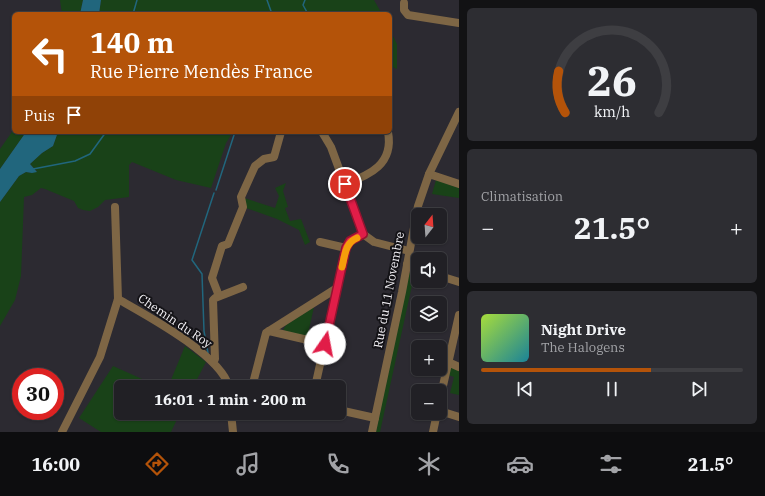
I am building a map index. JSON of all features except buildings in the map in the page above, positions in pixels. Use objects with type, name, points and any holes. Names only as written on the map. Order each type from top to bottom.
[{"type":"street","points":[[404,2],[404,10],[408,15],[459,23]]},
{"type":"street","name":"Rue du 11 Novembre","points":[[372,432],[418,206],[429,174],[459,112]]},
{"type":"street","points":[[219,296],[212,278],[222,246],[228,244],[243,207],[242,197],[255,166],[264,159],[274,158],[280,134]]},
{"type":"street","points":[[323,134],[331,147],[363,234],[374,242],[409,251]]},
{"type":"street","points":[[345,184],[375,171],[386,154],[389,139],[388,134]]},
{"type":"street","points":[[429,174],[459,184]]},
{"type":"street","points":[[62,432],[100,357],[118,299],[115,207]]},
{"type":"street","points":[[317,380],[346,248],[350,241],[363,234]]},
{"type":"street","points":[[320,242],[346,248]]},
{"type":"street","points":[[407,264],[411,266]]},
{"type":"street","points":[[447,278],[459,282]]},
{"type":"street","points":[[213,362],[215,359],[213,303],[215,298],[243,287]]},
{"type":"street","points":[[254,380],[266,333],[337,288]]},
{"type":"street","name":"Chemin du Roy","points":[[118,299],[144,313],[213,362],[226,380]]},
{"type":"street","points":[[443,384],[458,326],[459,315]]},
{"type":"street","points":[[269,331],[325,344]]},
{"type":"street","points":[[448,362],[459,368]]},
{"type":"street","points":[[346,412],[375,418]]},
{"type":"street","points":[[447,413],[459,417]]},
{"type":"street","points":[[232,420],[233,432]]},
{"type":"street","points":[[433,432],[436,420]]},
{"type":"green space","points":[[60,0],[83,0],[80,12],[62,12]]},
{"type":"green space","points":[[101,0],[374,0],[381,12],[99,12]]},
{"type":"green space","points":[[392,34],[397,44],[397,69],[392,67]]},
{"type":"green space","points":[[12,132],[12,134],[25,134],[0,169],[0,149]]},
{"type":"green space","points":[[57,134],[232,134],[226,143],[211,188],[176,180],[132,162],[129,165],[129,197],[105,200],[98,207],[90,211],[78,208],[74,201],[41,188],[32,195],[24,197],[21,276],[15,300],[0,326],[0,202],[19,176],[26,172],[32,173],[37,171],[30,164],[42,153],[53,146]]},
{"type":"green space","points":[[436,180],[459,188],[459,198],[432,194]]},
{"type":"green space","points":[[286,183],[283,191],[288,207],[285,208],[290,221],[301,219],[310,242],[305,245],[299,230],[277,219],[246,208],[244,198],[275,208],[279,196],[275,188]]},
{"type":"green space","points":[[409,273],[411,273],[411,288],[380,432],[376,432]]},
{"type":"green space","points":[[314,307],[307,338],[283,330],[286,325]]},
{"type":"green space","points":[[185,346],[206,362],[197,380],[171,380]]},
{"type":"green space","points":[[113,366],[144,380],[114,380],[114,420],[177,420],[171,432],[101,432],[79,418]]},
{"type":"green space","points":[[451,367],[459,370],[459,395],[450,393],[454,377],[448,375]]},
{"type":"water","points":[[83,0],[101,0],[99,12],[80,12]]},
{"type":"water","points":[[25,134],[57,134],[53,146],[42,153],[30,164],[37,172],[26,172],[19,176],[0,202],[0,169]]},
{"type":"waterway","points":[[134,12],[137,0]]},
{"type":"waterway","points":[[267,0],[271,12]]},
{"type":"waterway","points":[[305,0],[303,5],[307,12]]},
{"type":"waterway","points":[[33,169],[75,161],[90,154],[105,134]]},
{"type":"waterway","points":[[216,190],[234,134]]},
{"type":"waterway","points":[[208,353],[204,331],[202,274],[192,260],[214,193]]},
{"type":"slow traffic","points":[[342,267],[346,248],[350,241],[357,238]]},
{"type":"route","points":[[325,344],[346,248],[350,241],[363,234],[345,184]]}]
